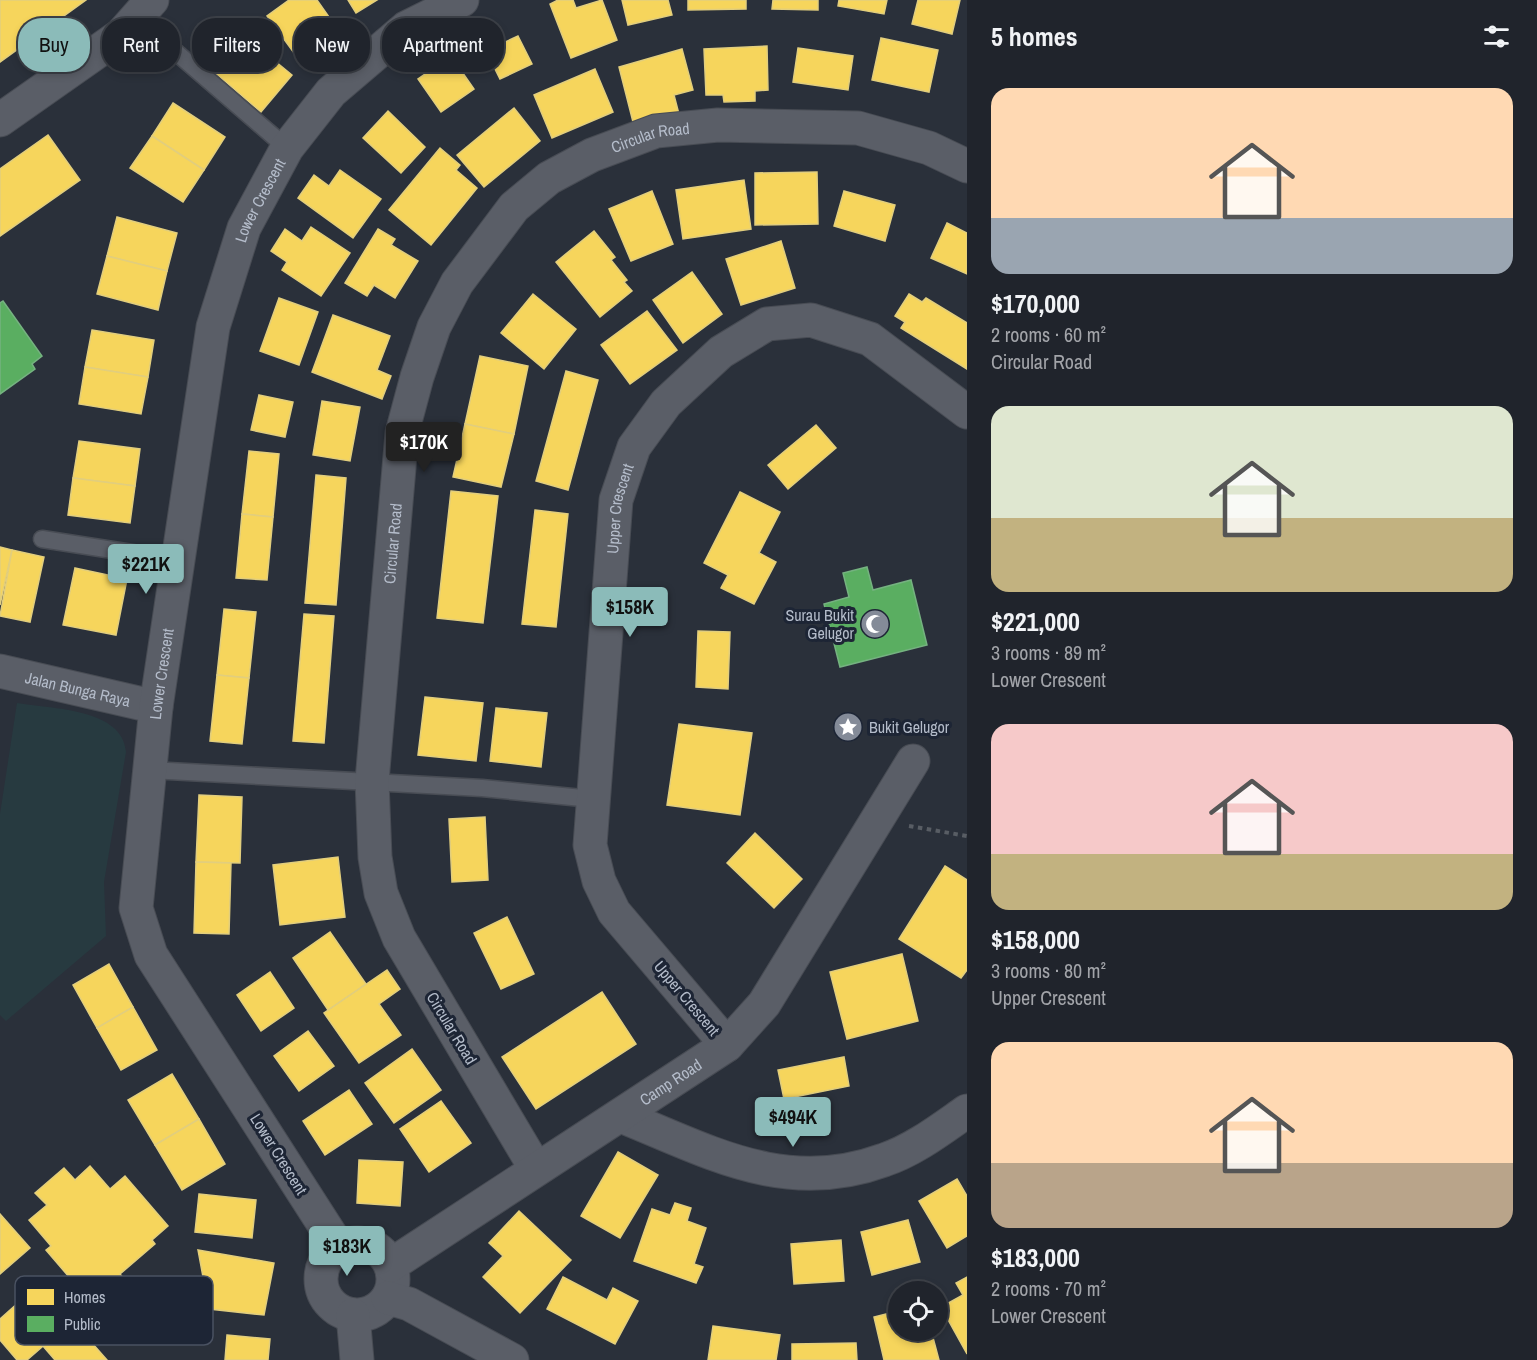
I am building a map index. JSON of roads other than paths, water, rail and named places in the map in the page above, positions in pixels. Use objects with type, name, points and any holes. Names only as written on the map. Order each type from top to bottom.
[{"type":"street","points":[[0,120],[121,35],[152,0]]},
{"type":"street","name":"Lower Crescent","points":[[339,1248],[151,955],[136,908],[156,707],[213,327],[244,228],[287,148],[330,92],[405,28],[462,0]]},
{"type":"street","name":"Circular Road","points":[[536,1169],[399,938],[381,893],[375,857],[372,781],[402,433],[417,377],[439,318],[457,283],[514,207],[549,178],[592,155],[656,131],[718,125],[858,128],[929,148],[967,166]]},
{"type":"street","name":"Upper Crescent","points":[[727,1045],[614,912],[599,881],[590,846],[616,500],[634,447],[666,403],[722,352],[767,324],[811,320],[870,339],[967,412]]},
{"type":"street","name":"Jalan Bunga Raya","points":[[0,671],[156,707]]},
{"type":"street","name":"Camp Road","points":[[391,1264],[727,1045],[764,1005],[914,761]]},
{"type":"street","points":[[621,1116],[749,1167],[784,1174],[840,1170],[884,1160],[929,1137],[967,1111]]},
{"type":"street","points":[[350,1244],[368,1245],[384,1254],[391,1264],[393,1287],[388,1298],[373,1312],[353,1315],[333,1305],[322,1287],[324,1265],[339,1248],[350,1244]]},
{"type":"street","points":[[388,1298],[409,1304],[512,1360]]},
{"type":"street","points":[[353,1315],[357,1360]]},
{"type":"lane","points":[[180,56],[287,148]]},
{"type":"lane","points":[[42,539],[177,560]]},
{"type":"lane","points":[[150,770],[482,788],[592,799]]},
{"type":"place","name":"Surau Bukit Gelugor","points":[[875,624]]},
{"type":"place","name":"Bukit Gelugor","points":[[848,727]]}]
